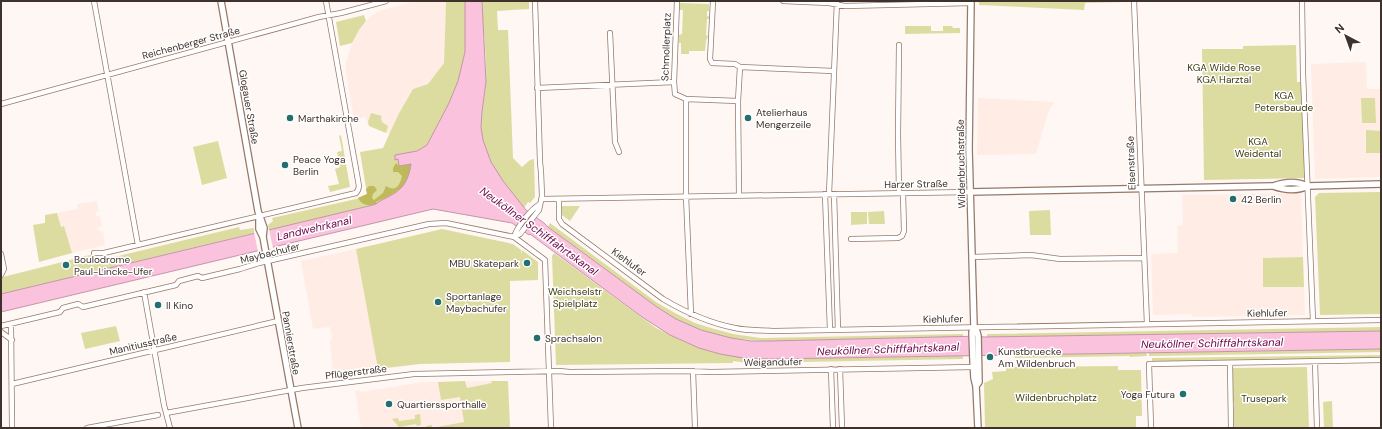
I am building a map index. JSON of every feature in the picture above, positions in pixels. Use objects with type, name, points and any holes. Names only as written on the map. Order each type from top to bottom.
[{"type":"street","points":[[94,1],[138,245]]},
{"type":"street","name":"Glogauer Straße","points":[[221,1],[259,216],[258,225],[262,230]]},
{"type":"street","points":[[94,253],[104,253],[354,194],[358,190],[326,1]]},
{"type":"street","name":"Reichenberger Straße","points":[[1,104],[319,17],[386,1]]},
{"type":"street","points":[[514,237],[520,234],[521,229],[532,214],[539,210],[541,201],[535,1]]},
{"type":"street","name":"Schmollerplatz","points":[[677,1],[674,82],[675,94],[686,99]]},
{"type":"street","points":[[713,1],[710,61],[715,63],[735,64],[740,67],[833,71]]},
{"type":"street","points":[[783,1],[837,3],[845,6],[971,2]]},
{"type":"street","name":"Elsenstraße","points":[[1134,1],[1146,324]]},
{"type":"street","points":[[1302,1],[1303,74],[1313,321]]},
{"type":"street","name":"Wildenbruchstraße","points":[[971,2],[969,143],[974,327],[977,332],[975,336],[979,382],[976,386]]},
{"type":"street","points":[[830,330],[829,194],[837,3]]},
{"type":"street","points":[[610,33],[615,142],[619,152]]},
{"type":"street","points":[[851,239],[898,238],[902,236],[904,230],[898,134],[899,45]]},
{"type":"street","points":[[739,196],[738,101],[740,67]]},
{"type":"street","points":[[537,88],[674,82]]},
{"type":"street","points":[[691,314],[686,196],[686,99],[738,101]]},
{"type":"street","name":"Harzer Straße","points":[[541,201],[559,199],[686,196],[1273,186],[1280,184],[1301,183],[1308,186],[1381,184]]},
{"type":"street","points":[[829,194],[838,330]]},
{"type":"street","name":"Kiehlufer","points":[[559,199],[560,222],[663,299],[691,314],[735,328],[775,331],[1381,320]]},
{"type":"street","name":"Maybachufer","points":[[1,326],[60,312],[63,308],[78,304],[83,307],[176,285],[179,280],[198,276],[202,278],[267,261],[434,223],[446,223],[514,237],[543,257],[545,261],[549,372]]},
{"type":"street","name":"Pannierstraße","points":[[262,230],[298,428]]},
{"type":"street","points":[[1,254],[4,269],[2,274]]},
{"type":"street","points":[[972,257],[1031,255],[1060,259],[1144,258]]},
{"type":"street","points":[[144,292],[170,428]]},
{"type":"street","name":"Manitiusstraße","points":[[12,384],[278,321]]},
{"type":"street","points":[[11,324],[12,428]]},
{"type":"street","points":[[1,332],[12,340]]},
{"type":"street","name":"Wildenbruchstraße","points":[[976,356],[973,367],[976,386],[978,428]]},
{"type":"street","points":[[1151,428],[1149,364],[1381,360]]},
{"type":"street","points":[[1315,362],[1317,428]]},
{"type":"street","points":[[1230,363],[1231,428]]},
{"type":"street","name":"Weigandufer","points":[[549,372],[711,372],[973,367]]},
{"type":"street","points":[[831,369],[833,428]]},
{"type":"street","points":[[840,369],[842,428]]},
{"type":"street","points":[[693,371],[695,428]]},
{"type":"street","points":[[549,372],[551,428]]},
{"type":"street","name":"Pflügerstraße","points":[[166,413],[291,390],[422,374],[549,372]]},
{"type":"street","points":[[88,428],[158,415]]},
{"type":"shaded area","points":[[415,1],[446,1],[444,63],[428,84],[413,89],[398,115],[390,134],[369,126],[365,117],[354,120],[346,73],[346,63],[353,40],[359,30],[372,15],[379,11]]},
{"type":"shaded area","points":[[1366,62],[1367,89],[1381,89],[1381,177],[1315,179],[1311,64]]},
{"type":"shaded area","points":[[978,98],[1054,102],[1048,113],[1036,154],[977,155]]},
{"type":"shaded area","points":[[396,163],[399,166],[411,164],[407,179],[400,189],[390,196],[376,202],[377,204],[369,205],[362,203],[358,198],[367,194],[366,189],[369,186],[374,186],[377,190],[373,194],[372,198],[374,200],[383,193],[386,186],[389,188],[397,187],[402,176],[398,172],[393,172],[393,168]]},
{"type":"shaded area","points":[[1301,193],[1303,257],[1263,258],[1263,287],[1304,287],[1305,315],[1193,317],[1192,314],[1153,315],[1151,254],[1178,253],[1177,226],[1183,225],[1182,195]]},
{"type":"shaded area","points":[[97,201],[99,211],[96,212],[96,216],[100,216],[102,226],[98,227],[99,231],[103,231],[105,245],[72,253],[64,227],[61,227],[57,213],[78,209],[77,204]]},
{"type":"shaded area","points":[[356,249],[378,369],[333,375],[330,341],[332,338],[330,327],[313,329],[301,261]]},
{"type":"shaded area","points":[[508,381],[510,428],[361,428],[355,391],[360,390],[361,392],[423,382]]},
{"type":"green space","points":[[446,1],[465,1],[465,52],[458,81],[449,103],[427,145],[417,151],[395,155],[398,159],[406,183],[377,204],[269,230],[268,225],[273,221],[272,218],[356,199],[367,194],[360,152],[383,148],[398,115],[413,89],[428,84],[444,63]]},
{"type":"green space","points":[[482,1],[529,1],[529,9],[497,11],[498,30],[508,30],[513,158],[522,167],[530,160],[534,159],[535,197],[530,203],[528,202],[524,208],[505,184],[495,168],[483,141],[481,119],[486,73]]},
{"type":"green space","points":[[979,1],[1127,2],[1085,3],[1084,10],[979,5]]},
{"type":"green space","points":[[680,3],[709,4],[707,16],[710,17],[710,19],[707,19],[706,35],[708,36],[705,51],[689,51],[689,54],[681,54],[679,35],[682,34],[683,10],[679,10]]},
{"type":"green space","points":[[364,15],[366,21],[352,43],[340,46],[336,22]]},
{"type":"green space","points":[[905,26],[931,26],[931,31],[943,31],[943,26],[952,26],[953,28],[960,28],[960,33],[905,34]]},
{"type":"green space","points":[[1296,45],[1297,82],[1302,82],[1305,178],[1204,180],[1202,49],[1243,49],[1243,46]]},
{"type":"green space","points":[[1361,98],[1375,98],[1376,123],[1362,123]]},
{"type":"green space","points":[[371,113],[382,116],[382,122],[388,126],[386,133],[369,126],[368,122]]},
{"type":"green space","points":[[1366,130],[1381,131],[1381,153],[1366,153]]},
{"type":"green space","points":[[341,135],[350,187],[330,192],[328,186],[339,184],[335,169],[340,167],[337,152],[342,151],[339,136]]},
{"type":"green space","points":[[218,141],[227,178],[202,185],[193,147]]},
{"type":"green space","points":[[1380,192],[1381,314],[1320,315],[1315,197],[1319,193]]},
{"type":"green space","points":[[562,206],[580,206],[570,221],[562,215]]},
{"type":"green space","points":[[1050,210],[1051,235],[1030,235],[1029,211]]},
{"type":"green space","points":[[884,211],[885,224],[869,224],[868,212]]},
{"type":"green space","points":[[851,212],[867,212],[867,224],[851,225]]},
{"type":"green space","points":[[57,213],[61,227],[64,226],[72,253],[39,262],[33,225],[45,223],[45,215]]},
{"type":"green space","points":[[550,223],[656,302],[695,323],[711,328],[733,334],[760,338],[963,334],[963,337],[762,341],[731,338],[708,332],[676,319],[657,307],[548,227]]},
{"type":"green space","points":[[239,227],[240,230],[254,228],[254,233],[1,294],[1,279],[3,277],[94,254],[96,260],[106,259]]},
{"type":"green space","name":"Sportanlage Maybachufer","points":[[442,229],[513,244],[521,250],[521,254],[522,250],[538,262],[538,280],[510,281],[510,362],[420,364],[378,369],[356,249]]},
{"type":"green space","name":"Weichselstr Spielplatz","points":[[554,253],[656,328],[685,342],[720,354],[770,359],[963,356],[963,359],[747,363],[733,361],[733,363],[556,365],[552,256]]},
{"type":"green space","points":[[1303,257],[1304,287],[1263,287],[1263,258]]},
{"type":"green space","points":[[116,326],[120,341],[85,349],[81,333]]},
{"type":"green space","points":[[1381,327],[1381,331],[987,337],[987,334]]},
{"type":"green space","points":[[1381,349],[1381,352],[1149,356],[1149,353]]},
{"type":"green space","points":[[1146,353],[1147,356],[1130,357],[1015,358],[1013,355]]},
{"type":"green space","points":[[1381,355],[1381,358],[1152,362],[1152,358]]},
{"type":"green space","name":"Wildenbruchplatz","points":[[1118,366],[1118,370],[1141,370],[1142,416],[1136,416],[1136,427],[985,428],[984,383],[993,379],[992,372],[1006,371],[1006,367]]},
{"type":"green space","name":"Trusepark","points":[[1307,367],[1309,428],[1234,428],[1234,402],[1232,401],[1233,368]]},
{"type":"green space","points":[[465,381],[467,388],[492,383],[491,381],[508,381],[510,428],[432,428],[464,422],[460,397],[441,400],[438,382]]},
{"type":"green space","points":[[1332,401],[1333,428],[1324,428],[1323,402]]},
{"type":"green space","points":[[420,414],[421,425],[417,426],[416,424],[399,427],[392,419],[398,418],[399,421],[415,419],[415,415]]},
{"type":"green space","points":[[432,425],[432,428],[426,428],[426,426]]},
{"type":"water","points":[[465,1],[482,1],[486,82],[481,127],[483,140],[491,162],[503,181],[526,210],[548,227],[657,307],[676,319],[701,330],[731,338],[751,341],[982,336],[1381,331],[1381,349],[770,359],[743,358],[699,348],[670,335],[642,317],[530,234],[529,235],[512,223],[433,209],[1,312],[1,294],[373,205],[395,193],[406,182],[411,164],[399,166],[398,159],[395,160],[395,155],[417,151],[427,145],[449,103],[458,81],[465,52]]},
{"type":"pier","points":[[269,229],[273,248],[258,252],[254,232]]},
{"type":"place","name":"Marthakirche","points":[[290,118]]},
{"type":"place","name":"Atelierhaus Mengerzeile","points":[[748,118]]},
{"type":"place","name":"Peace Yoga Berlin","points":[[285,165]]},
{"type":"place","name":"42 Berlin","points":[[1233,199]]},
{"type":"place","name":"MBU Skatepark","points":[[527,263]]},
{"type":"place","name":"Boulodrome Paul-Lincke-Ufer","points":[[66,265]]},
{"type":"place","name":"Sportanlage Maybachufer","points":[[438,302]]},
{"type":"place","name":"Il Kino","points":[[158,305]]},
{"type":"place","name":"Sprachsalon","points":[[537,338]]},
{"type":"place","name":"Kunstbruecke Am Wildenbruch","points":[[990,357]]},
{"type":"place","name":"Yoga Futura","points":[[1183,394]]},
{"type":"place","name":"Quartierssporthalle","points":[[389,404]]},
{"type":"park label","name":"KGA Wilde Rose KGA Harztal","points":[[1224,72]]},
{"type":"park label","name":"KGA Petersbaude","points":[[1284,100]]},
{"type":"park label","name":"KGA Weidental","points":[[1258,146]]},
{"type":"water label","name":"Landwehrkanal","points":[[314,228]]},
{"type":"water label","name":"Neuköllner Schifffahrtskanal","points":[[539,231]]},
{"type":"water label","name":"Neuköllner Schifffahrtskanal","points":[[1212,343]]},
{"type":"water label","name":"Neuköllner Schifffahrtskanal","points":[[888,349]]}]
